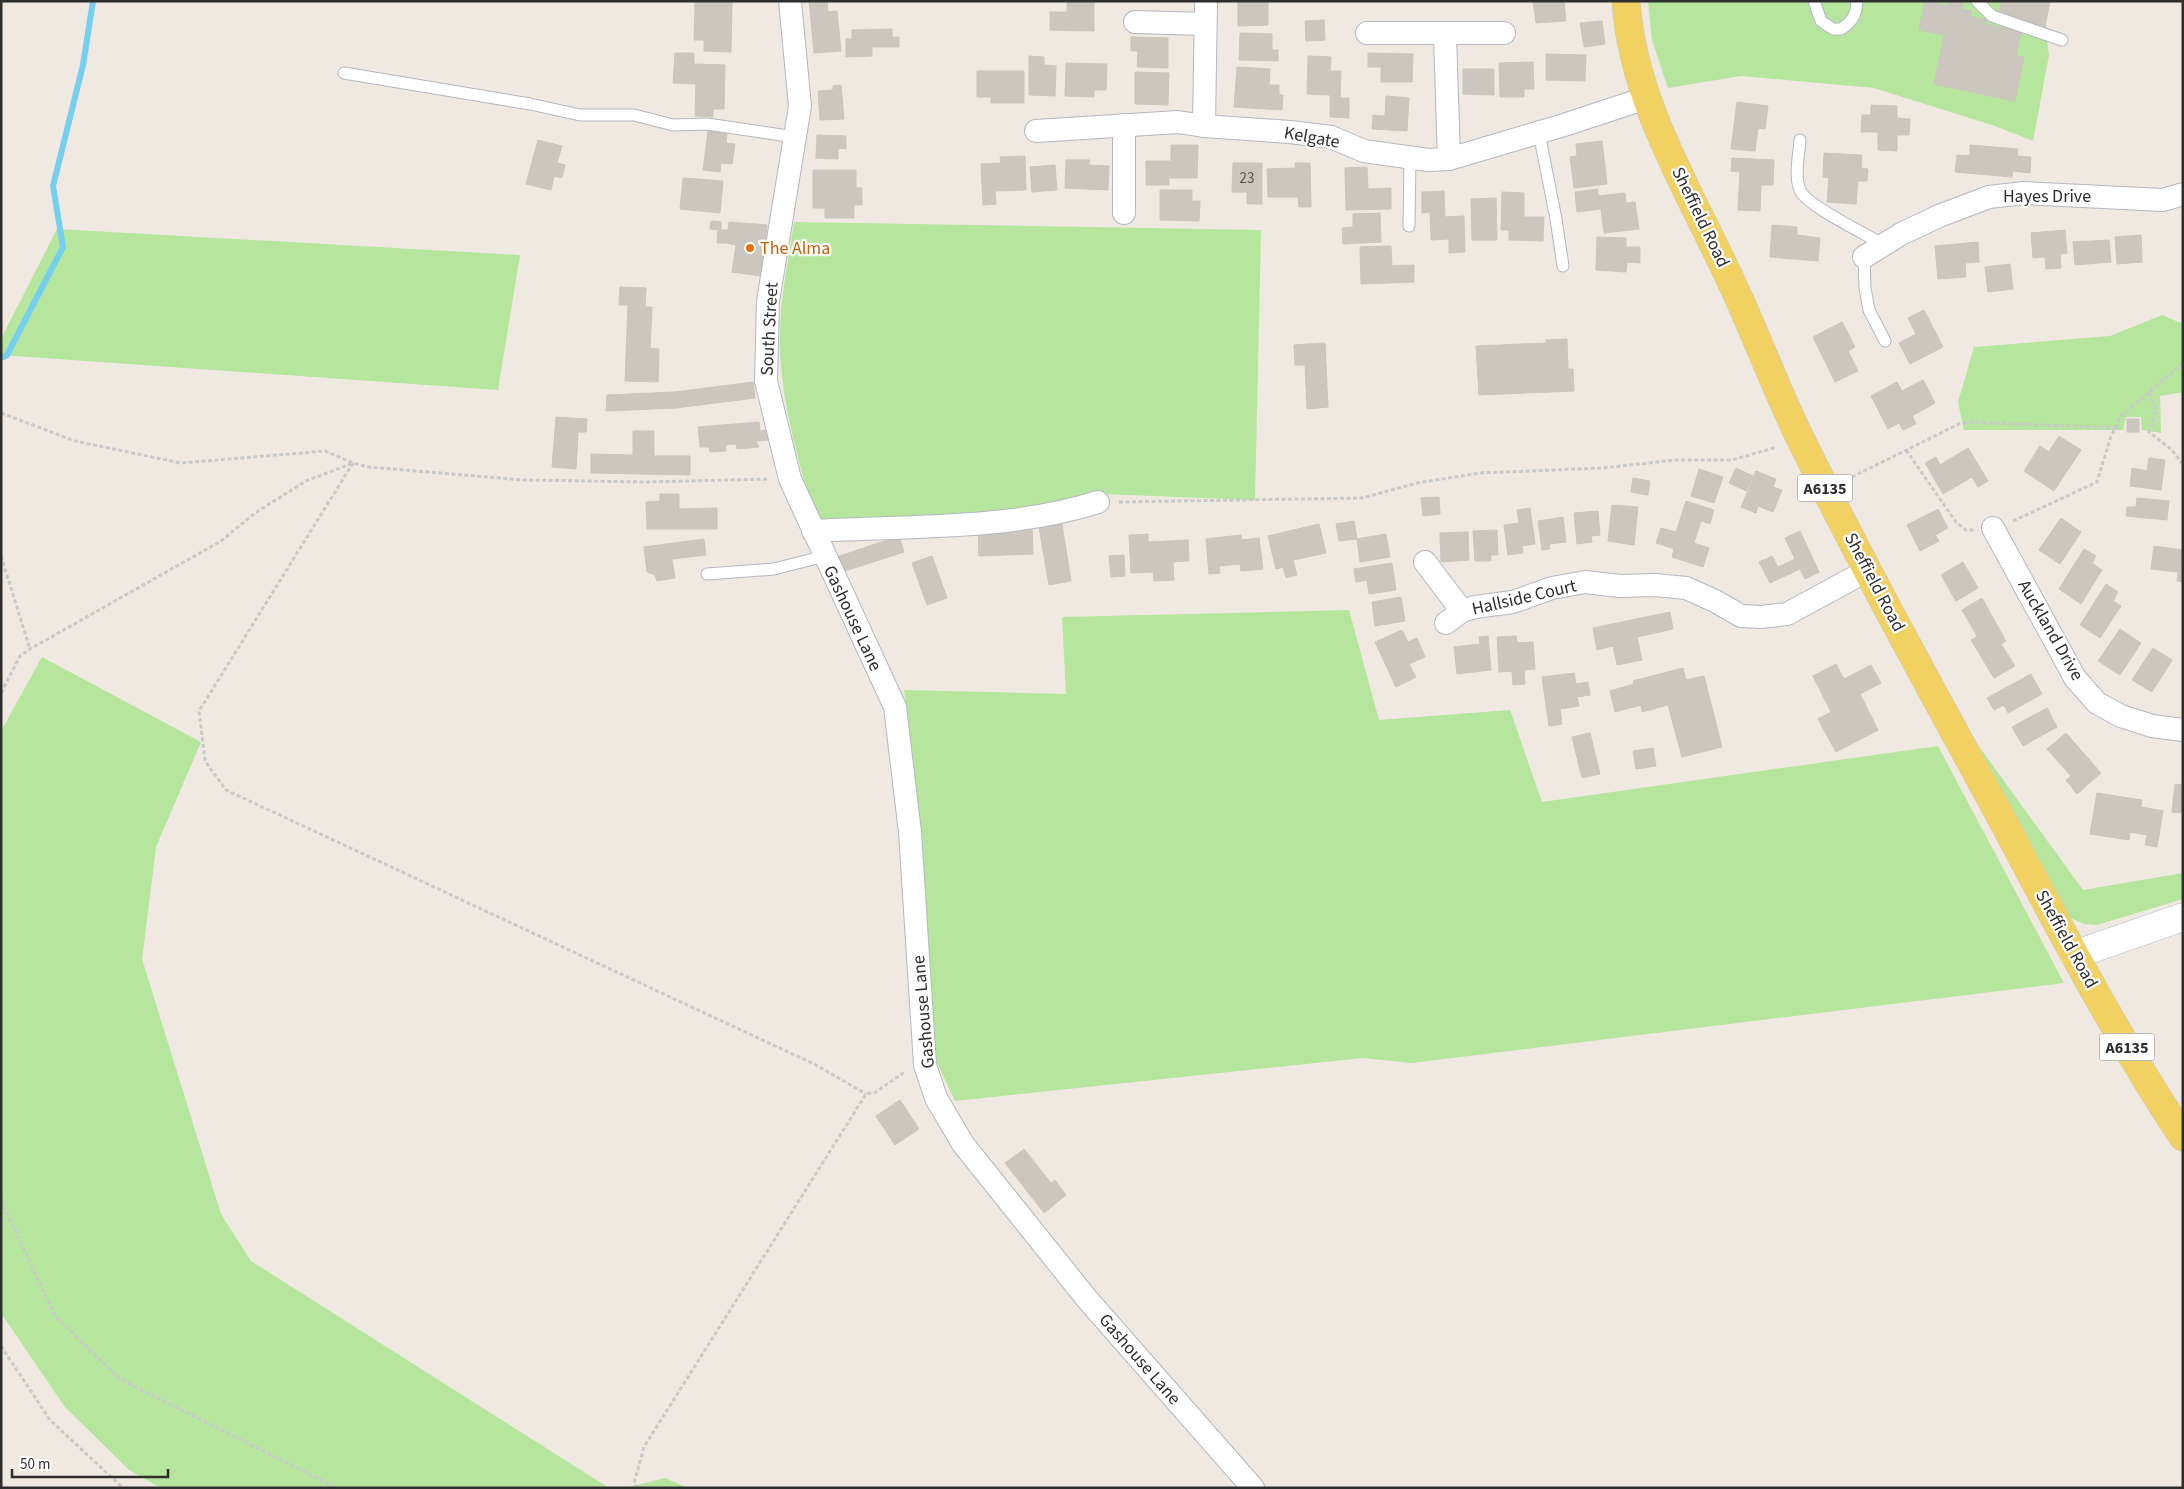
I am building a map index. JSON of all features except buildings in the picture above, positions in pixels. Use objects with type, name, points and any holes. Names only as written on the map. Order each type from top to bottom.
[{"type":"main road","name":"Sheffield Road","points":[[1626,1],[1627,19],[1646,98],[1692,205],[1720,255],[1801,440],[1868,570],[2074,954],[2155,1095],[2183,1137]]},
{"type":"street","name":"South Street","points":[[790,1],[800,106],[768,301],[766,381],[790,478],[813,531]]},
{"type":"street","points":[[1204,126],[1206,1]]},
{"type":"street","points":[[1134,22],[1205,24]]},
{"type":"street","points":[[1367,34],[1504,34]]},
{"type":"street","points":[[1445,34],[1449,159]]},
{"type":"street","name":"Kelgate","points":[[1036,131],[1178,122],[1332,137],[1364,151],[1410,157],[1449,159],[1539,133],[1646,98]]},
{"type":"street","points":[[1124,125],[1124,212]]},
{"type":"street","name":"Hayes Drive","points":[[1864,257],[1884,244],[1939,216],[1989,197],[2024,193],[2164,200],[2183,194]]},
{"type":"street","points":[[813,531],[993,522],[1068,512],[1098,502]]},
{"type":"street","name":"Auckland Drive","points":[[1994,529],[2075,678],[2097,703],[2121,716],[2152,726],[2183,730]]},
{"type":"street","name":"Gashouse Lane","points":[[813,531],[895,707],[910,832],[925,1065],[936,1098],[963,1144],[1088,1299],[1252,1488]]},
{"type":"street","name":"Hallside Court","points":[[1425,562],[1454,617],[1474,607],[1513,602],[1552,588],[1586,582],[1620,586],[1655,585],[1686,588],[1715,601],[1741,616],[1761,617],[1787,614],[1868,570]]},
{"type":"street","points":[[2074,954],[2183,917]]},
{"type":"lane","points":[[1814,1],[1821,21],[1833,29],[1841,29],[1851,22],[1856,13],[1857,1]]},
{"type":"lane","points":[[1976,1],[1992,16],[2062,40]]},
{"type":"lane","points":[[344,73],[530,104],[580,115],[634,115],[672,125],[707,124],[795,137]]},
{"type":"lane","points":[[1539,133],[1563,266]]},
{"type":"lane","points":[[1800,140],[1797,183],[1800,193],[1811,204],[1884,244]]},
{"type":"lane","points":[[1409,226],[1410,157]]},
{"type":"lane","points":[[1864,257],[1865,288],[1870,310],[1885,341]]},
{"type":"lane","points":[[707,574],[774,569],[824,556]]},
{"type":"path","points":[[1906,450],[1956,522],[1966,530],[1994,529],[2097,482],[2120,416],[2183,363]]},
{"type":"path","points":[[2149,393],[2156,411],[2149,432],[2172,450],[2183,465]]},
{"type":"path","points":[[1,413],[75,441],[181,462],[325,451],[353,463],[369,467],[523,480],[647,482],[790,478]]},
{"type":"path","points":[[1826,490],[1959,424],[1971,422],[2115,428]]},
{"type":"path","points":[[1098,502],[1362,498],[1418,483],[1480,473],[1602,468],[1676,460],[1732,460],[1801,440]]},
{"type":"path","points":[[1,692],[20,656],[30,648],[221,542],[255,513],[306,481],[353,463]]},
{"type":"path","points":[[353,463],[199,712],[204,760],[226,790],[807,1061],[866,1094],[876,1092],[907,1070],[925,1065]]},
{"type":"path","points":[[1,556],[30,648]]},
{"type":"path","points":[[637,1488],[634,1483],[644,1447],[866,1094]]},
{"type":"path","points":[[1,1200],[55,1316],[120,1379],[337,1488]]},
{"type":"path","points":[[1,1346],[50,1420],[123,1488]]},
{"type":"green space","points":[[1648,1],[2050,1],[2045,27],[2049,55],[2033,141],[1995,126],[1874,88],[1741,76],[1668,88],[1652,40]]},
{"type":"green space","points":[[794,222],[1261,230],[1255,500],[1101,494],[979,515],[815,520],[790,426],[780,354],[782,302]]},
{"type":"green space","points":[[57,229],[520,255],[498,390],[1,355],[1,339]]},
{"type":"green space","points":[[2162,315],[2183,324],[2183,392],[2160,396],[2161,433],[2142,430],[2141,417],[2126,417],[2123,430],[1964,430],[1958,402],[1974,347],[2110,336]]},
{"type":"green space","points":[[1349,610],[1379,720],[1510,710],[1542,802],[1938,746],[2064,983],[1412,1063],[1363,1058],[955,1101],[934,1056],[904,690],[1066,694],[1062,617]]},
{"type":"green space","points":[[42,657],[201,742],[156,847],[142,959],[221,1214],[251,1261],[609,1488],[161,1488],[129,1470],[65,1407],[1,1313],[1,731]]},
{"type":"green space","points":[[1975,741],[2083,890],[2183,873],[2183,899],[2097,925],[2084,924],[2069,917]]},
{"type":"green space","points":[[665,1478],[688,1488],[626,1488]]},
{"type":"waterway","points":[[1,358],[7,355],[63,247],[53,186],[83,65],[93,1]]},
{"type":"place","name":"The Alma","points":[[750,248]]}]
